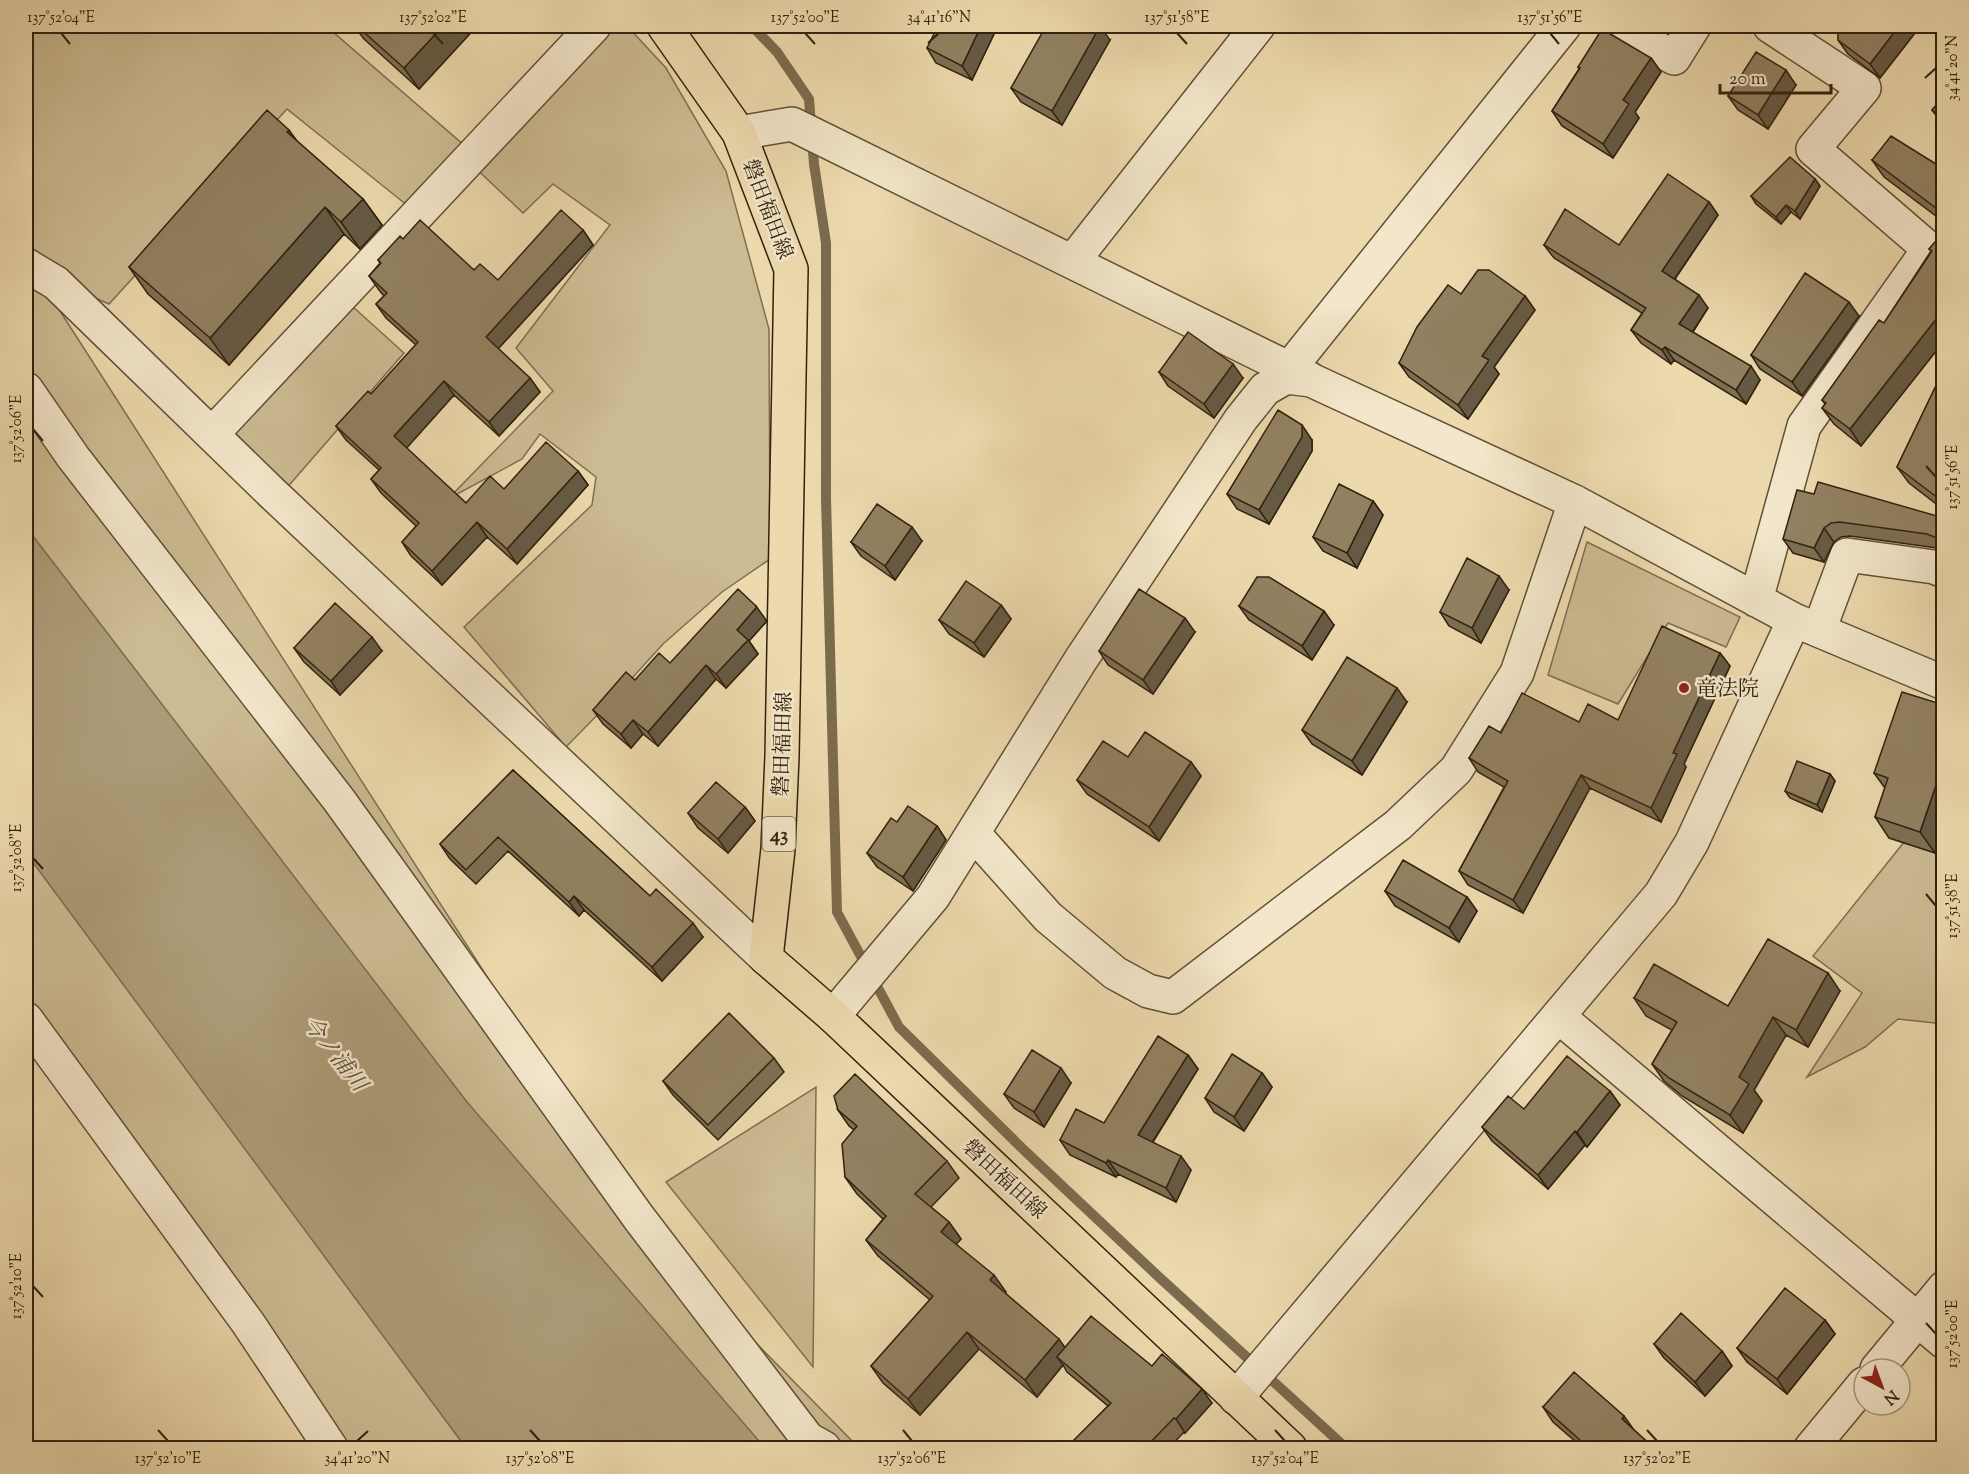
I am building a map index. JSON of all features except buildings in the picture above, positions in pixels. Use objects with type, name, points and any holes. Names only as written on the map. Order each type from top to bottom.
[{"type":"main road","name":"磐田福田線","points":[[664,26],[739,133],[791,269],[782,756],[778,849],[766,958],[833,1016],[1290,1449]]},
{"type":"street","points":[[212,434],[594,26]]},
{"type":"street","points":[[1073,261],[1257,26]]},
{"type":"street","points":[[833,1016],[933,897],[1080,662],[1241,419],[1265,389],[1286,377],[1300,374],[1564,26]]},
{"type":"street","points":[[1619,26],[1674,58],[1694,26]]},
{"type":"street","points":[[1756,600],[1804,426],[1929,249],[1813,149],[1864,88],[1792,31]]},
{"type":"street","points":[[739,133],[792,124],[1300,374],[1575,502],[1756,600],[1807,625],[1944,683]]},
{"type":"street","points":[[26,265],[56,283],[272,493],[766,958]]},
{"type":"street","points":[[26,389],[73,457],[339,800],[639,1218],[808,1439],[824,1449]]},
{"type":"street","points":[[973,833],[1048,917],[1115,973],[1148,991],[1173,997],[1398,825],[1456,770],[1517,672],[1575,502]]},
{"type":"street","points":[[1236,1398],[1661,894],[1692,842],[1807,625],[1847,555],[1934,567],[1944,571]]},
{"type":"street","points":[[1558,1016],[1944,1342]]},
{"type":"street","points":[[26,1019],[248,1323],[330,1448]]},
{"type":"street","points":[[1887,1357],[1944,1288]]},
{"type":"street","points":[[1811,1449],[1852,1399]]},
{"type":"shaded area","points":[[26,26],[326,26],[465,146],[418,214],[287,109],[109,304],[40,274],[26,253]]},
{"type":"shaded area","points":[[611,26],[627,26],[666,68],[726,171],[769,329],[770,559],[722,592],[663,644],[566,747],[464,627],[592,505],[596,477],[540,434],[522,459],[448,499],[553,391],[516,348],[610,225],[553,184],[523,213],[467,160]]},
{"type":"shaded area","points":[[26,258],[658,1243],[859,1448],[330,1448],[26,1024]]},
{"type":"shaded area","points":[[341,296],[404,353],[278,498],[218,427]]},
{"type":"shaded area","points":[[1587,542],[1740,617],[1726,647],[1668,623],[1618,704],[1548,675]]},
{"type":"shaded area","points":[[1924,817],[1943,825],[1943,1016],[1935,1023],[1898,1019],[1865,1047],[1807,1077],[1862,993],[1813,956]]},
{"type":"shaded area","points":[[816,1087],[813,1367],[666,1182]]},
{"type":"water","name":"今ノ浦川","points":[[26,527],[467,1102],[765,1448],[466,1448],[26,853]]},
{"type":"waterway","points":[[752,26],[777,52],[809,99],[814,164],[826,243],[826,498],[837,912],[899,1027],[1026,1152],[1346,1448]]},
{"type":"place","name":"竜法院","points":[[1684,688]]}]
